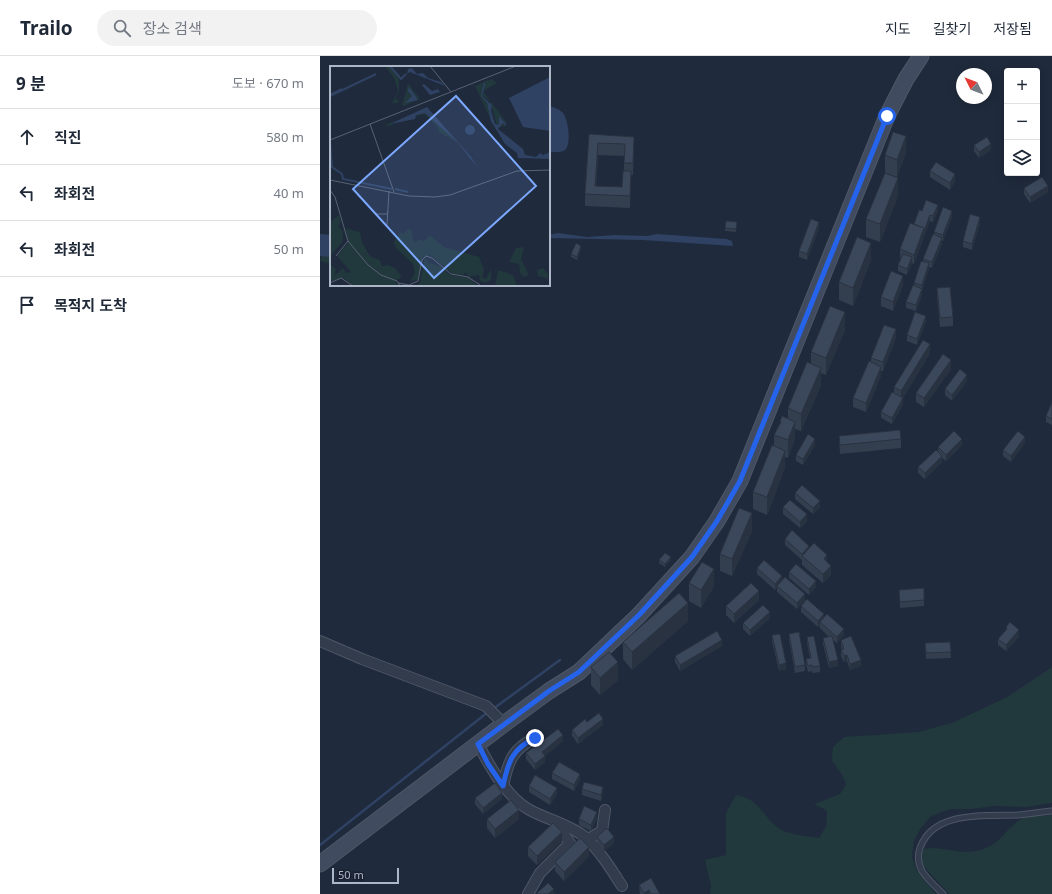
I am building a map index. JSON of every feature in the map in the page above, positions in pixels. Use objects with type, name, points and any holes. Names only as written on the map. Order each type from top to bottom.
[{"type":"main road","points":[[320,864],[504,724],[549,691],[579,672],[634,621],[692,557],[717,521],[740,481],[887,116],[906,79],[921,56]]},
{"type":"street","points":[[320,641],[486,706],[504,724]]},
{"type":"street","points":[[503,786],[507,768],[515,751],[535,738]]},
{"type":"street","points":[[478,744],[488,764],[503,786],[526,808],[575,831],[587,840],[622,886]]},
{"type":"street","points":[[587,840],[602,830],[604,826],[605,810]]},
{"type":"street","points":[[528,894],[540,873],[570,843],[562,832],[562,825]]},
{"type":"lane","points":[[943,894],[922,872],[917,856],[922,841],[937,826],[956,819],[976,816],[1021,815],[1052,811]]},
{"type":"green space","points":[[322,255],[330,257],[330,264],[320,261]]},
{"type":"green space","points":[[1052,667],[1052,803],[1027,807],[996,806],[971,809],[951,809],[931,816],[920,829],[914,841],[912,857],[917,871],[936,894],[710,894],[711,886],[705,860],[726,855],[726,813],[736,795],[751,800],[760,808],[771,822],[781,830],[797,835],[819,838],[826,826],[827,811],[814,804],[840,794],[846,784],[841,773],[832,761],[833,747],[844,737],[919,732],[954,722],[1007,697]]},
{"type":"green space","points":[[1052,815],[1052,894],[949,894],[925,868],[920,858],[924,849],[931,848],[962,852],[979,850],[993,844],[1021,819],[1032,816]]},
{"type":"water","points":[[550,106],[556,108],[565,116],[569,137],[565,150],[562,152],[550,152]]},
{"type":"water","points":[[558,233],[587,237],[615,235],[648,236],[657,234],[726,239],[732,241],[733,246],[642,240],[550,238],[550,235]]},
{"type":"water","points":[[320,234],[330,235],[330,257],[320,256]]},
{"type":"building","points":[[893,132],[906,136],[897,160],[885,155]]},
{"type":"building","points":[[589,134],[634,137],[633,163],[624,163],[625,144],[598,143],[595,186],[622,187],[623,171],[631,171],[630,196],[585,194]]},
{"type":"building","points":[[987,137],[991,144],[979,152],[974,145]]},
{"type":"building","points":[[936,162],[955,174],[950,183],[930,171]]},
{"type":"building","points":[[885,173],[898,178],[880,224],[866,219]]},
{"type":"building","points":[[1042,177],[1048,186],[1030,197],[1024,188]]},
{"type":"building","points":[[926,200],[938,205],[933,216],[930,215],[924,231],[924,228],[914,224],[919,210],[922,211]]},
{"type":"building","points":[[943,207],[952,211],[943,235],[934,232]]},
{"type":"building","points":[[970,214],[980,217],[972,244],[963,241]]},
{"type":"building","points":[[811,219],[819,222],[807,254],[799,251]]},
{"type":"building","points":[[726,221],[737,222],[736,229],[725,228]]},
{"type":"building","points":[[910,223],[924,228],[914,255],[900,249]]},
{"type":"building","points":[[933,234],[942,238],[932,262],[923,259]]},
{"type":"building","points":[[857,237],[871,243],[853,288],[839,282]]},
{"type":"building","points":[[576,243],[581,246],[577,257],[571,254]]},
{"type":"building","points":[[903,254],[912,257],[907,269],[898,265]]},
{"type":"building","points":[[921,261],[929,263],[922,285],[914,283]]},
{"type":"building","points":[[891,271],[903,276],[893,302],[881,297]]},
{"type":"building","points":[[913,285],[922,289],[916,305],[906,302]]},
{"type":"building","points":[[950,287],[953,317],[940,318],[937,288]]},
{"type":"building","points":[[830,306],[845,312],[826,358],[811,352]]},
{"type":"building","points":[[915,312],[926,316],[917,339],[907,335]]},
{"type":"building","points":[[884,325],[896,329],[883,362],[871,358]]},
{"type":"building","points":[[923,340],[930,344],[901,391],[894,387]]},
{"type":"building","points":[[943,354],[951,360],[924,398],[916,393]]},
{"type":"building","points":[[869,361],[881,367],[866,403],[853,398]]},
{"type":"building","points":[[807,362],[821,368],[801,414],[788,408]]},
{"type":"building","points":[[960,369],[967,375],[952,395],[945,389]]},
{"type":"building","points":[[892,392],[903,398],[892,418],[881,412]]},
{"type":"building","points":[[1052,402],[1052,419],[1046,416]]},
{"type":"building","points":[[782,416],[795,422],[788,440],[774,435],[781,422]]},
{"type":"building","points":[[900,430],[901,439],[840,445],[839,436]]},
{"type":"building","points":[[954,431],[962,439],[946,455],[938,447]]},
{"type":"building","points":[[1018,431],[1025,437],[1011,456],[1003,450]]},
{"type":"building","points":[[808,434],[815,439],[803,459],[796,455]]},
{"type":"building","points":[[772,445],[785,451],[767,497],[753,492]]},
{"type":"building","points":[[936,450],[942,456],[925,473],[918,467]]},
{"type":"building","points":[[802,485],[820,501],[813,508],[795,493]]},
{"type":"building","points":[[790,500],[807,514],[800,522],[783,507]]},
{"type":"building","points":[[739,508],[752,513],[732,559],[720,554]]},
{"type":"building","points":[[792,530],[809,546],[802,554],[785,539]]},
{"type":"building","points":[[814,543],[827,555],[824,559],[831,566],[823,574],[802,556]]},
{"type":"building","points":[[665,553],[671,557],[665,564],[659,560]]},
{"type":"building","points":[[764,560],[782,576],[775,584],[757,568]]},
{"type":"building","points":[[702,562],[714,569],[701,590],[689,583]]},
{"type":"building","points":[[796,564],[816,581],[809,589],[789,572]]},
{"type":"building","points":[[785,577],[805,594],[797,603],[777,586]]},
{"type":"building","points":[[751,583],[759,591],[734,614],[726,606]]},
{"type":"building","points":[[924,588],[924,600],[900,602],[899,590]]},
{"type":"building","points":[[679,593],[688,603],[632,652],[623,642]]},
{"type":"building","points":[[807,599],[824,614],[818,621],[801,606]]},
{"type":"building","points":[[763,605],[770,612],[750,630],[743,623]]},
{"type":"building","points":[[827,614],[844,629],[837,637],[820,622]]},
{"type":"building","points":[[1010,622],[1019,630],[1006,645],[998,639],[1007,629],[1006,627]]},
{"type":"building","points":[[717,631],[722,640],[680,665],[675,656]]},
{"type":"building","points":[[799,632],[805,665],[795,667],[789,634]]},
{"type":"building","points":[[780,634],[786,663],[779,665],[772,635]]},
{"type":"building","points":[[814,636],[820,666],[812,667],[812,665],[808,666],[806,659],[811,658],[807,637]]},
{"type":"building","points":[[832,636],[838,660],[829,662],[823,638]]},
{"type":"building","points":[[851,636],[861,660],[850,664],[847,655],[844,656],[841,650],[844,649],[841,640]]},
{"type":"building","points":[[950,642],[951,652],[926,653],[925,643]]},
{"type":"building","points":[[609,652],[618,662],[600,678],[591,667]]},
{"type":"building","points":[[599,713],[603,719],[578,738],[572,730],[585,719],[587,722]]},
{"type":"building","points":[[558,729],[563,735],[542,752],[545,756],[535,764],[526,753]]},
{"type":"building","points":[[559,762],[580,774],[574,785],[552,773]]},
{"type":"building","points":[[535,775],[557,788],[550,799],[529,786]]},
{"type":"building","points":[[584,782],[603,787],[601,795],[582,789]]},
{"type":"building","points":[[495,783],[502,793],[483,808],[475,798]]},
{"type":"building","points":[[511,800],[519,810],[495,829],[487,819]]},
{"type":"building","points":[[584,806],[597,812],[591,825],[579,819]]},
{"type":"building","points":[[553,823],[562,832],[537,856],[528,847]]},
{"type":"building","points":[[607,828],[614,837],[604,845],[597,837]]},
{"type":"building","points":[[580,838],[589,847],[564,872],[555,862]]},
{"type":"building","points":[[651,878],[660,894],[651,894],[649,890],[644,893],[639,885]]},
{"type":"building","points":[[548,883],[554,889],[548,894],[537,893]]},
{"type":"waterway","points":[[493,709],[560,660]]},
{"type":"waterway","points":[[320,845],[488,712]]},
{"type":"route","points":[[535,738],[525,743],[515,751],[507,768],[503,786],[488,764],[478,744],[549,691],[579,672],[639,615],[692,557],[717,521],[740,481],[887,116]]}]
